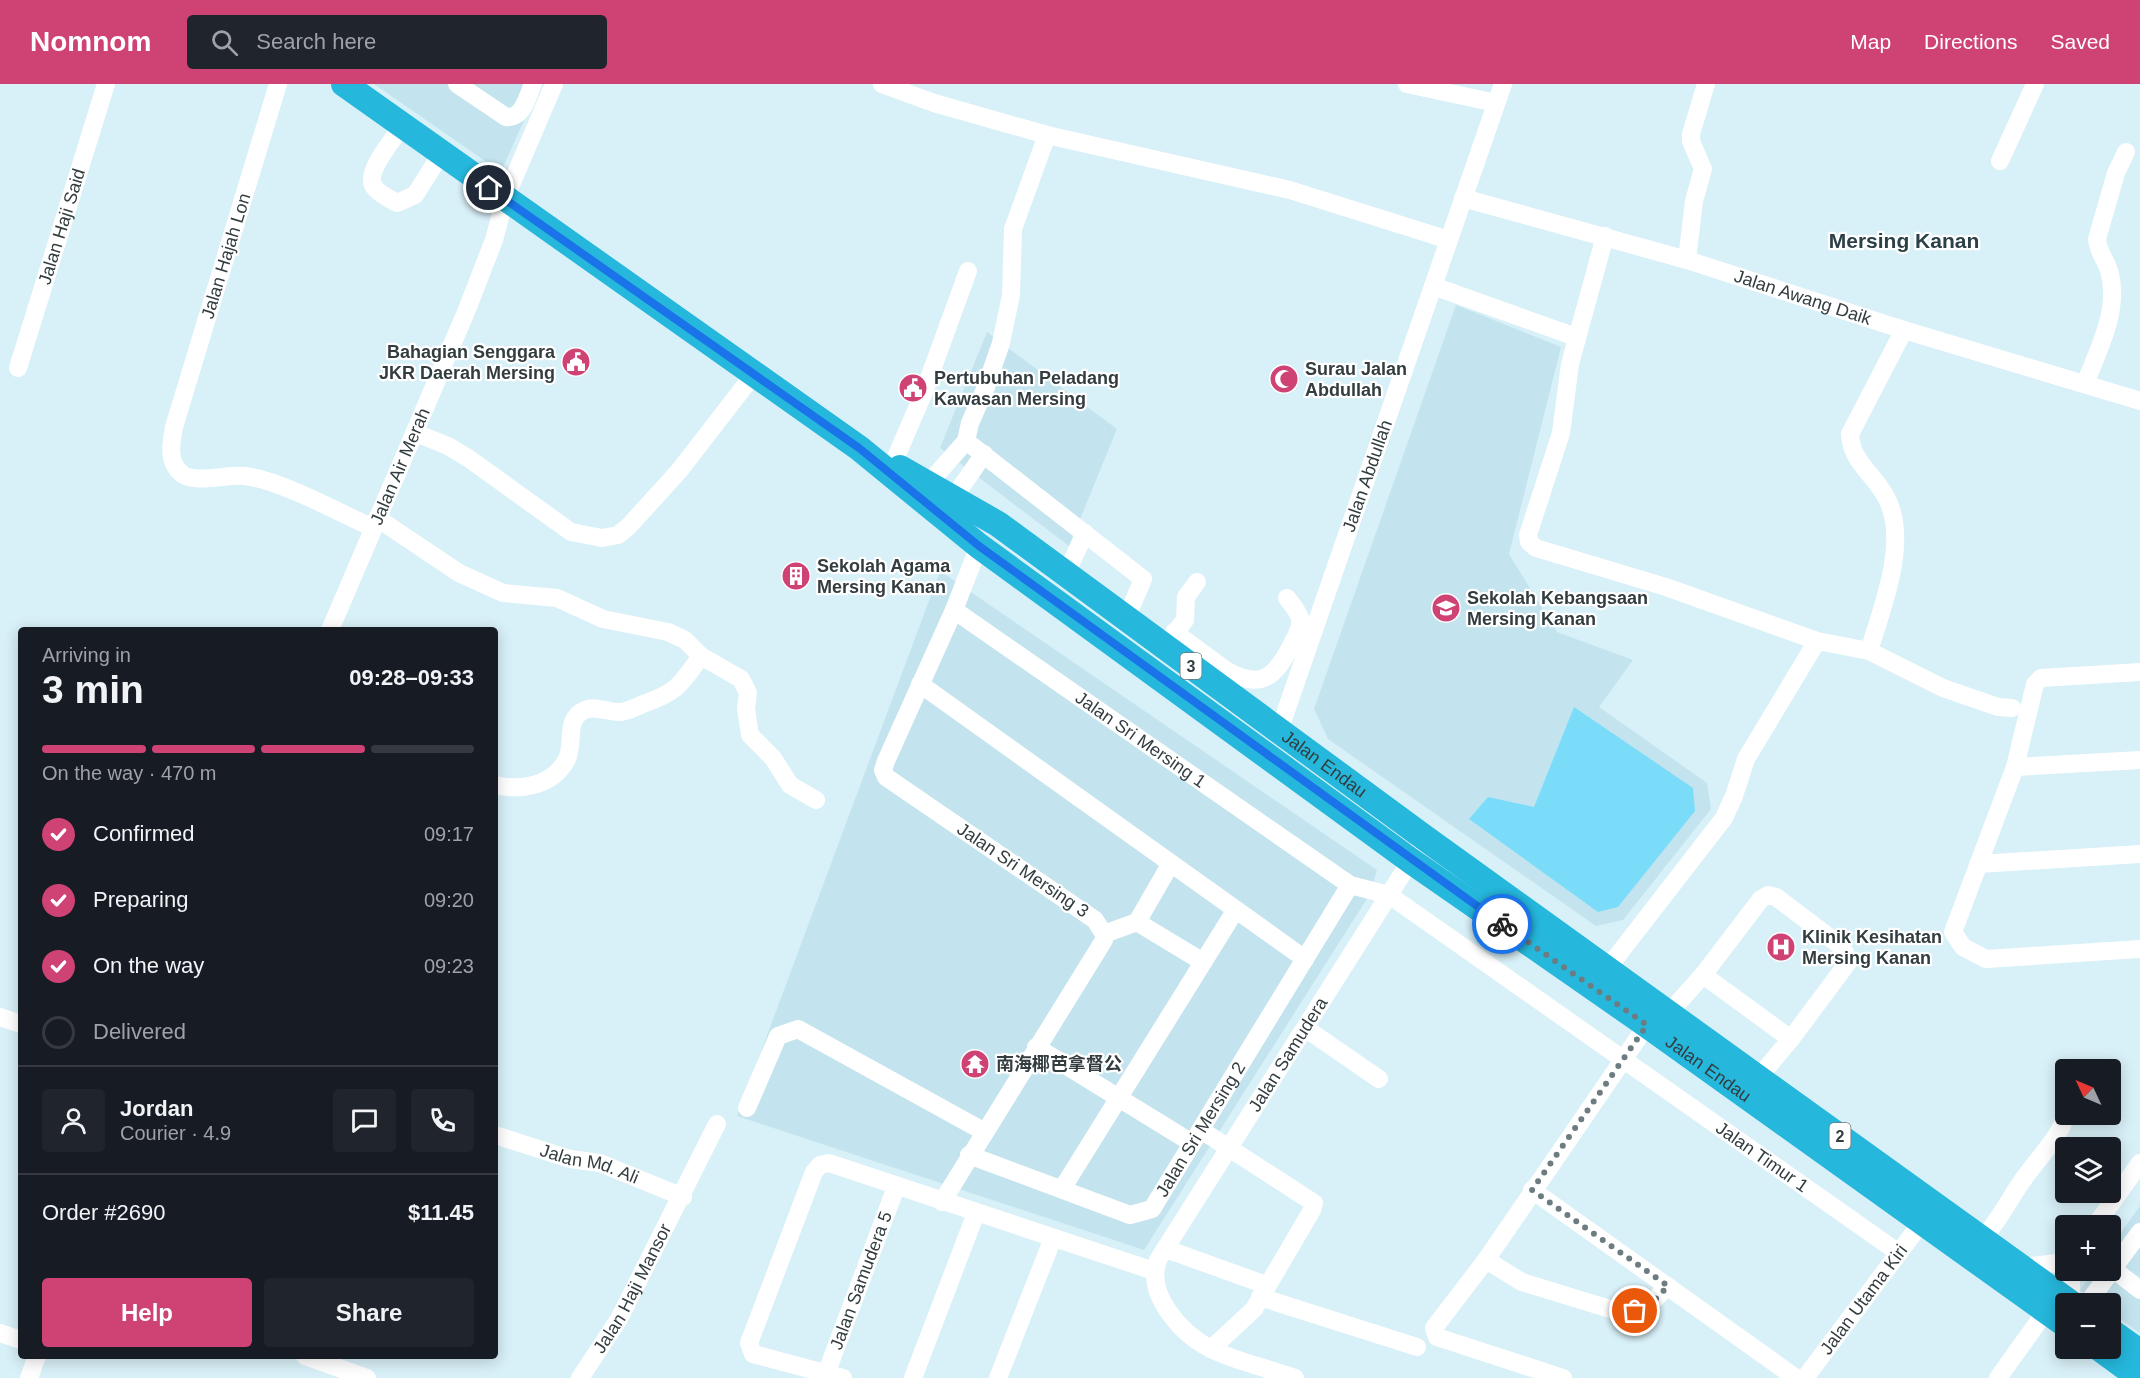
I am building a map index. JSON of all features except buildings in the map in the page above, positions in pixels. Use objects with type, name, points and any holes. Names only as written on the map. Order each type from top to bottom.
[{"type":"highway","name":"Jalan Endau","points":[[344,84],[859,448],[949,524],[1411,861],[1658,1019],[1758,1078],[2022,1267],[2055,1297]]},
{"type":"highway","name":"Jalan Endau","points":[[859,448],[929,483],[998,524],[1126,619],[1169,639],[1222,678],[1279,731],[1607,969],[1658,1019],[1922,1222],[2055,1301]]},
{"type":"highway","points":[[2121,1339],[2140,1352]]},
{"type":"highway","points":[[2114,1359],[2140,1378]]},
{"type":"street","name":"Jalan Haji Said","points":[[18,368],[106,84]]},
{"type":"street","name":"Jalan Hajah Lon","points":[[278,84],[174,427],[171,454],[176,467],[185,476],[206,479],[223,475],[247,476],[375,523]]},
{"type":"street","points":[[458,84],[506,117],[512,118],[521,111],[533,84]]},
{"type":"street","name":"Jalan Air Merah","points":[[331,627],[416,433],[494,240],[505,199],[554,84]]},
{"type":"street","points":[[882,84],[934,103],[1047,135],[1290,190],[1449,240]]},
{"type":"street","points":[[1407,84],[1496,103]]},
{"type":"street","name":"Jalan Abdullah","points":[[1279,731],[1503,84]]},
{"type":"street","points":[[1687,260],[1694,201],[1703,169],[1700,157],[1691,141],[1691,134],[1706,84]]},
{"type":"street","points":[[2001,161],[2035,84]]},
{"type":"street","points":[[403,125],[372,171],[372,185],[377,190],[397,203],[409,200],[441,154]]},
{"type":"street","points":[[929,483],[966,441],[970,423],[986,387],[1001,343],[1011,295],[1013,229],[1047,135]]},
{"type":"street","points":[[2085,384],[2111,309],[2110,275],[2097,248],[2097,239],[2116,173],[2126,152]]},
{"type":"street","name":"Jalan Awang Daik","points":[[1463,198],[1687,260],[1904,330],[2140,401]]},
{"type":"street","points":[[1605,236],[1570,364],[1561,433],[1528,535],[1529,542],[1536,548],[1666,587],[1817,641],[1869,651],[1943,688],[1998,707],[2012,708]]},
{"type":"street","points":[[893,464],[920,402],[968,271]]},
{"type":"street","points":[[1433,286],[1576,338]]},
{"type":"street","points":[[1869,651],[1887,593],[1896,543],[1894,518],[1888,500],[1851,449],[1850,434],[1904,330]]},
{"type":"street","points":[[416,433],[448,446],[468,458],[571,532],[602,538],[618,535],[629,526],[679,471],[754,374]]},
{"type":"street","points":[[966,441],[1143,579],[1126,619]]},
{"type":"street","points":[[949,524],[954,497],[984,454]]},
{"type":"street","points":[[375,523],[459,573],[496,590],[520,596],[557,598],[603,619],[668,632],[685,640],[700,656],[741,679],[748,693],[746,709],[750,735],[773,758],[790,785],[816,800]]},
{"type":"street","points":[[1066,574],[1084,533]]},
{"type":"street","points":[[979,546],[920,684],[1305,960]]},
{"type":"street","points":[[1169,639],[1185,620],[1186,597],[1197,582]]},
{"type":"street","points":[[1222,678],[1257,681],[1267,677],[1282,664],[1300,628],[1300,619],[1287,598]]},
{"type":"street","name":"Jalan Sri Mersing 1","points":[[954,609],[1350,885],[1389,895]]},
{"type":"street","points":[[1607,969],[1724,818],[1746,759],[1817,641]]},
{"type":"street","points":[[498,785],[524,788],[550,776],[567,759],[571,726],[578,715],[591,708],[620,712],[668,695],[684,681],[700,656]]},
{"type":"street","points":[[2140,672],[2037,680],[2015,767],[1953,932],[1963,947],[1986,959],[2140,949]]},
{"type":"street","name":"Jalan Sri Mersing 3","points":[[920,684],[886,761],[883,770],[886,777],[1095,920],[1104,934],[1104,940],[983,1131],[942,1202]]},
{"type":"street","points":[[2015,767],[2140,760]]},
{"type":"street","name":"Jalan Samudera","points":[[1154,1271],[1425,838]]},
{"type":"street","points":[[1978,864],[2140,854]]},
{"type":"street","points":[[1104,934],[1137,922],[1170,865]]},
{"type":"street","name":"Jalan Sri Mersing 2","points":[[969,1155],[1130,1215],[1152,1209],[1350,885]]},
{"type":"street","name":"Jalan Timur 1","points":[[1389,895],[1899,1253]]},
{"type":"street","points":[[1563,1378],[1437,1337],[1434,1328],[1486,1260],[1532,1190],[1625,1060],[1658,1019],[1703,975],[1761,899],[1768,895],[1776,897],[1842,947],[1849,961],[1791,1039],[1758,1078]]},
{"type":"street","points":[[1062,1190],[1235,911]]},
{"type":"street","points":[[1137,922],[1203,962]]},
{"type":"street","points":[[1703,975],[1791,1039]]},
{"type":"street","points":[[0,1017],[18,1023]]},
{"type":"street","points":[[747,1108],[778,1036],[798,1029],[983,1131]]},
{"type":"street","points":[[1305,1029],[1379,1079]]},
{"type":"street","points":[[1036,1047],[1119,1098],[1196,1137],[1229,1148],[1314,1203],[1263,1291],[1241,1323],[1211,1349]]},
{"type":"street","name":"Jalan Haji Mansor","points":[[580,1378],[619,1319],[683,1197],[717,1124]]},
{"type":"street","points":[[1982,1239],[1994,1227],[2021,1182],[2061,1131],[2063,1125]]},
{"type":"street","name":"Jalan Md. Ali","points":[[498,1136],[570,1159],[600,1162],[683,1197]]},
{"type":"street","points":[[834,1376],[753,1354],[749,1343],[814,1172],[820,1165],[829,1162],[942,1202],[1154,1271],[1156,1289],[1168,1310],[1181,1325],[1211,1349],[1295,1378]]},
{"type":"street","points":[[2103,1215],[2140,1163]]},
{"type":"street","name":"Jalan Samudera 5","points":[[834,1376],[896,1186]]},
{"type":"street","points":[[1532,1190],[1796,1378]]},
{"type":"street","points":[[913,1378],[976,1213]]},
{"type":"street","name":"Jalan Utama Kiri","points":[[1805,1378],[1922,1222]]},
{"type":"street","points":[[2121,1258],[2140,1232]]},
{"type":"street","points":[[998,1378],[1053,1238]]},
{"type":"street","points":[[1166,1249],[1263,1291],[1417,1347]]},
{"type":"street","points":[[1486,1260],[1522,1282],[1623,1313],[1651,1304],[1668,1286]]},
{"type":"street","points":[[2022,1267],[2055,1263]]},
{"type":"street","points":[[2121,1275],[2140,1290]]},
{"type":"street","points":[[2086,1293],[2100,1281]]},
{"type":"street","points":[[1998,1378],[2055,1322]]},
{"type":"street","points":[[0,1333],[18,1339]]},
{"type":"street","points":[[28,1378],[36,1359]]},
{"type":"street","points":[[313,1359],[367,1378]]},
{"type":"shaded area","points":[[374,84],[540,84],[501,172]]},
{"type":"shaded area","name":"Sekolah Kebangsaan Mersing Kanan","points":[[1456,305],[1561,347],[1509,554],[1557,632],[1633,660],[1599,707],[1707,783],[1711,809],[1623,920],[1596,926],[1328,739],[1314,709]]},
{"type":"shaded area","points":[[987,332],[1117,429],[1069,546],[940,448]]},
{"type":"shaded area","points":[[940,571],[1377,870],[1370,894],[1144,1250],[737,1116]]},
{"type":"shaded area","points":[[1574,707],[1693,788],[1695,811],[1618,907],[1598,912],[1469,819],[1488,797],[1534,807]]},
{"type":"shaded area","points":[[2140,1206],[2140,1333],[2121,1319],[2121,1293],[2084,1293],[2080,1290],[2087,1281],[2121,1281],[2121,1233]]},
{"type":"way so far","points":[[1502,924],[1647,1025],[1625,1060],[1532,1190],[1668,1286],[1651,1304],[1635,1311]]},
{"type":"place","name":"Bahagian Senggara JKR Daerah Mersing","points":[[576,362]]},
{"type":"place","name":"Surau Jalan Abdullah","points":[[1284,379]]},
{"type":"place","name":"Pertubuhan Peladang Kawasan Mersing","points":[[913,388]]},
{"type":"place","name":"Sekolah Agama Mersing Kanan","points":[[796,576]]},
{"type":"place","name":"Sekolah Kebangsaan Mersing Kanan","points":[[1446,608]]},
{"type":"place","name":"Klinik Kesihatan Mersing Kanan","points":[[1781,947]]},
{"type":"place","name":"南海椰芭拿督公","points":[[975,1064]]},
{"type":"district","name":"Mersing Kanan","points":[[1904,241]]},
{"type":"route","points":[[489,188],[859,448],[949,524],[1411,861],[1502,924]]}]
